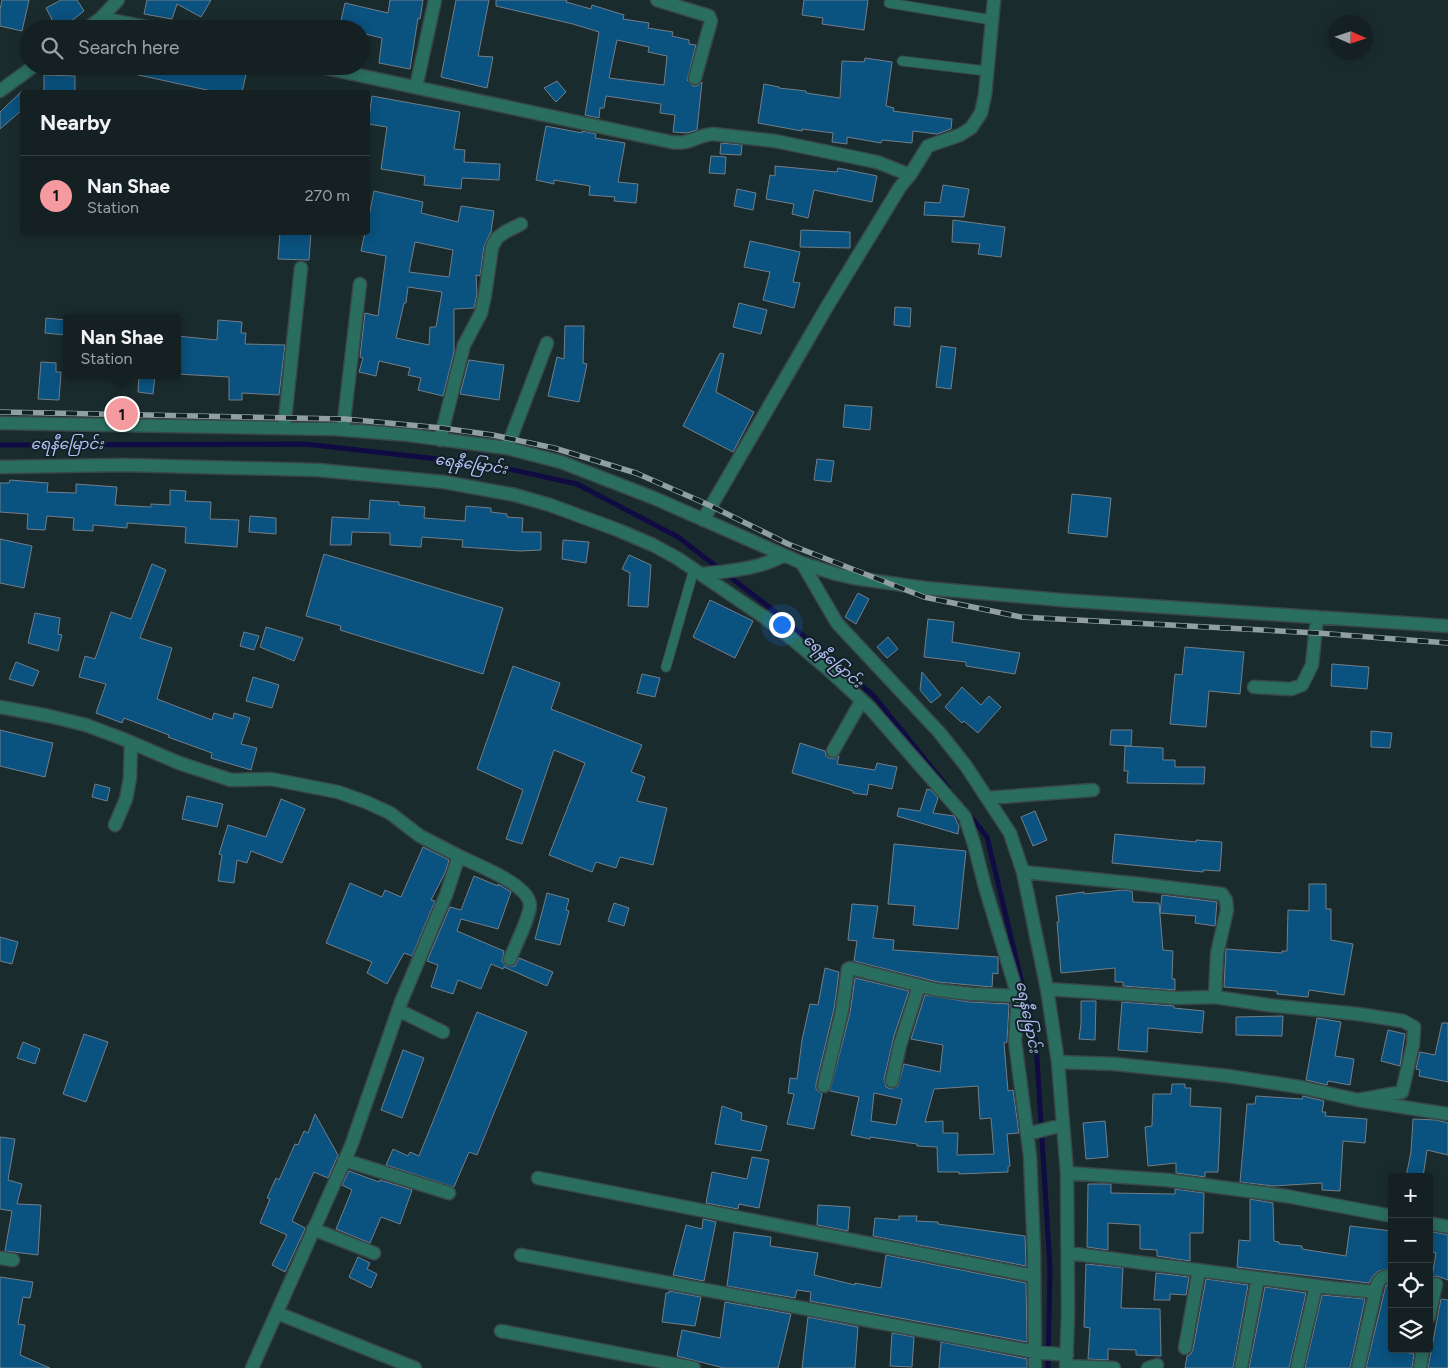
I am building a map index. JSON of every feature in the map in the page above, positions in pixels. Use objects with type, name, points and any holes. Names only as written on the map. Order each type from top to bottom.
[{"type":"street","points":[[98,20],[118,0]]},
{"type":"street","points":[[416,87],[435,0]]},
{"type":"street","points":[[657,0],[709,16],[711,20],[695,78]]},
{"type":"street","points":[[703,520],[828,305],[900,187],[910,176],[928,146],[960,135],[976,122],[981,113],[985,95],[994,0]]},
{"type":"street","points":[[101,18],[111,20]]},
{"type":"street","points":[[0,91],[22,75]]},
{"type":"street","points":[[359,75],[671,142],[685,143],[713,134],[775,141],[876,162],[910,176]]},
{"type":"street","points":[[440,440],[464,345],[481,313],[492,247],[497,238],[521,224]]},
{"type":"street","points":[[284,428],[301,268]]},
{"type":"street","points":[[343,429],[360,284]]},
{"type":"street","points":[[508,448],[547,343]]},
{"type":"street","points":[[0,423],[343,429],[409,435],[508,448],[561,462],[654,498],[782,557],[836,574],[925,588],[1060,600],[1448,626]]},
{"type":"street","points":[[0,467],[124,465],[318,470],[444,482],[515,495],[550,505],[653,545],[698,572],[791,638],[862,700],[965,817],[1018,996],[1016,1041],[1030,1134],[1037,1353],[1035,1368]]},
{"type":"street","points":[[698,572],[716,573],[756,566],[782,557]]},
{"type":"street","points":[[802,563],[837,623],[939,732],[966,766],[1010,833],[1023,872],[1047,989],[1058,1062],[1060,1125],[1067,1173],[1066,1361]]},
{"type":"street","points":[[1254,687],[1291,690],[1302,685],[1312,665],[1317,617]]},
{"type":"street","points":[[833,751],[862,700]]},
{"type":"street","points":[[0,707],[49,716],[86,726],[131,742],[179,763],[230,780],[290,782],[338,792],[390,813],[420,836],[506,879],[521,889],[530,903],[529,913],[510,959]]},
{"type":"street","points":[[115,824],[126,799],[130,778],[131,742]]},
{"type":"street","points":[[987,798],[1093,790]]},
{"type":"street","points":[[252,1368],[344,1160],[378,1072],[398,1010],[446,895],[459,856]]},
{"type":"street","points":[[1023,872],[1222,894],[1226,900],[1226,910],[1218,954],[1215,996]]},
{"type":"street","points":[[824,1086],[842,1011],[848,969],[852,968],[919,986],[953,992],[1018,996]]},
{"type":"street","points":[[892,1080],[900,1045],[919,986]]},
{"type":"street","points":[[1047,989],[1178,998],[1215,996],[1268,1005],[1367,1015],[1403,1021],[1414,1027],[1413,1046],[1402,1092],[1358,1100]]},
{"type":"street","points":[[398,1010],[443,1032]]},
{"type":"street","points":[[1058,1062],[1115,1064],[1228,1076],[1300,1087],[1358,1100],[1448,1114]]},
{"type":"street","points":[[1030,1134],[1060,1125]]},
{"type":"street","points":[[344,1160],[449,1193]]},
{"type":"street","points":[[1067,1173],[1167,1180],[1286,1196],[1388,1215]]},
{"type":"street","points":[[538,1178],[1034,1276]]},
{"type":"street","points":[[1433,1224],[1448,1227]]},
{"type":"street","points":[[313,1228],[374,1253]]},
{"type":"street","points":[[1068,1253],[1316,1286],[1376,1292]]},
{"type":"street","points":[[522,1255],[1037,1353],[1066,1361],[1114,1368]]},
{"type":"street","points":[[0,1258],[13,1260]]},
{"type":"street","points":[[1185,1348],[1199,1270]]},
{"type":"street","points":[[1358,1368],[1380,1278],[1388,1277]]},
{"type":"street","points":[[1241,1368],[1258,1278]]},
{"type":"street","points":[[1431,1308],[1438,1284]]},
{"type":"street","points":[[1297,1368],[1316,1286]]},
{"type":"street","points":[[277,1313],[414,1368]]},
{"type":"street","points":[[501,1331],[694,1368]]},
{"type":"street","points":[[1420,1368],[1422,1353]]},
{"type":"lane","points":[[889,3],[992,20]]},
{"type":"lane","points":[[902,61],[987,71]]},
{"type":"lane","points":[[666,668],[698,572]]},
{"type":"building","points":[[2,0],[29,0],[24,20],[20,20],[20,31],[0,26]]},
{"type":"building","points":[[61,0],[77,0],[84,11],[73,20],[52,20],[46,8]]},
{"type":"building","points":[[147,0],[211,0],[201,17],[177,4],[172,19],[144,14]]},
{"type":"building","points":[[390,0],[423,0],[420,19],[418,18],[410,69],[379,63],[382,38],[370,35],[370,20],[341,20],[345,3],[388,13]]},
{"type":"building","points":[[456,0],[489,0],[478,56],[493,57],[487,88],[441,77]]},
{"type":"building","points":[[496,0],[567,0],[566,2],[591,9],[592,5],[624,15],[623,19],[649,23],[648,28],[673,32],[672,36],[689,40],[689,44],[696,45],[687,80],[693,86],[697,86],[702,82],[697,130],[687,133],[673,132],[675,115],[660,113],[661,104],[606,96],[604,108],[600,108],[599,118],[585,115],[599,32],[496,6]],"holes":[[[617,40],[649,47],[648,52],[667,56],[664,85],[609,78]]]},
{"type":"building","points":[[804,0],[868,0],[864,30],[822,24],[823,18],[802,15]]},
{"type":"building","points":[[865,58],[892,62],[886,106],[894,108],[893,111],[952,119],[951,129],[937,134],[913,131],[912,143],[882,140],[881,143],[847,137],[847,144],[832,142],[833,133],[802,129],[802,131],[758,123],[764,84],[840,98],[842,61],[864,62]]},
{"type":"building","points":[[44,75],[75,76],[75,90],[44,90]]},
{"type":"building","points":[[139,75],[246,75],[242,90],[207,90]]},
{"type":"building","points":[[557,81],[566,92],[556,102],[544,88]]},
{"type":"building","points":[[20,93],[20,112],[0,129],[0,112]]},
{"type":"building","points":[[372,96],[460,112],[454,149],[465,150],[464,162],[500,164],[499,180],[462,178],[461,189],[424,185],[425,176],[381,169],[387,127],[370,124]]},
{"type":"building","points":[[546,126],[596,134],[595,138],[625,143],[618,182],[638,184],[636,203],[614,201],[615,197],[589,195],[590,186],[554,180],[554,184],[536,180]]},
{"type":"building","points":[[721,143],[742,145],[741,155],[720,154]]},
{"type":"building","points":[[711,156],[726,157],[725,174],[709,173]]},
{"type":"building","points":[[775,166],[837,172],[838,168],[877,176],[872,202],[814,190],[808,218],[792,214],[794,204],[766,199],[770,175],[775,176]]},
{"type":"building","points":[[943,185],[969,189],[964,217],[924,215],[925,202],[940,203]]},
{"type":"building","points":[[737,189],[756,193],[753,210],[734,206]]},
{"type":"building","points":[[374,191],[423,202],[421,213],[458,222],[461,206],[494,211],[491,232],[484,246],[480,276],[476,275],[477,294],[474,308],[454,309],[454,352],[443,396],[418,390],[421,378],[408,375],[410,368],[379,361],[376,376],[359,372],[363,358],[360,357],[365,313],[378,316],[386,256],[361,251],[364,235],[370,235],[370,211]],"holes":[[[415,242],[453,250],[449,277],[409,272]],[[408,287],[442,292],[436,327],[430,327],[429,345],[396,338],[404,303],[406,303]]]},
{"type":"building","points":[[953,220],[1005,227],[1001,257],[978,254],[980,244],[952,242]]},
{"type":"building","points":[[801,230],[850,232],[850,248],[800,247]]},
{"type":"building","points":[[280,235],[311,235],[309,260],[278,259]]},
{"type":"building","points":[[750,241],[800,252],[793,282],[800,283],[794,308],[763,300],[770,272],[744,267]]},
{"type":"building","points":[[739,303],[767,310],[761,334],[733,327]]},
{"type":"building","points":[[895,307],[911,308],[910,327],[894,325]]},
{"type":"building","points":[[46,318],[63,320],[63,335],[45,333]]},
{"type":"building","points":[[218,320],[242,322],[241,333],[246,333],[245,344],[285,345],[279,395],[242,393],[242,400],[229,400],[229,377],[181,374],[181,336],[217,340]]},
{"type":"building","points":[[565,326],[584,326],[583,363],[587,364],[579,402],[548,396],[557,357],[564,359]]},
{"type":"building","points":[[941,346],[956,348],[951,389],[936,387]]},
{"type":"building","points":[[720,353],[724,354],[716,392],[754,412],[733,452],[683,426]]},
{"type":"building","points":[[469,360],[504,365],[499,400],[460,394]]},
{"type":"building","points":[[41,362],[56,363],[56,372],[61,372],[59,400],[38,399]]},
{"type":"building","points":[[139,379],[155,379],[153,394],[138,392]]},
{"type":"building","points":[[845,405],[872,407],[870,430],[843,427]]},
{"type":"building","points":[[817,459],[834,461],[831,482],[814,480]]},
{"type":"building","points":[[10,480],[48,483],[47,492],[76,493],[76,484],[117,487],[115,505],[151,507],[151,504],[170,505],[170,490],[186,491],[185,501],[211,502],[210,519],[239,520],[237,547],[185,543],[186,527],[127,523],[127,528],[93,525],[93,531],[73,530],[74,518],[47,516],[45,530],[27,529],[28,514],[0,512],[0,483],[9,483]]},
{"type":"building","points":[[1072,494],[1111,498],[1107,537],[1068,533]]},
{"type":"building","points":[[370,500],[399,502],[399,505],[425,507],[424,518],[465,521],[466,506],[491,508],[491,512],[507,514],[507,517],[523,518],[522,532],[541,532],[541,550],[520,551],[462,547],[463,540],[422,537],[421,547],[390,545],[390,533],[352,532],[351,545],[330,545],[332,517],[369,519]]},
{"type":"building","points":[[250,516],[276,518],[276,534],[249,532]]},
{"type":"building","points":[[0,539],[32,546],[24,588],[0,583]]},
{"type":"building","points":[[563,540],[589,542],[586,563],[562,559]]},
{"type":"building","points":[[324,554],[503,608],[483,674],[340,630],[341,626],[306,616]]},
{"type":"building","points":[[629,555],[651,565],[648,607],[628,606],[630,573],[622,569]]},
{"type":"building","points":[[152,564],[166,570],[140,638],[172,648],[157,699],[212,720],[214,713],[233,719],[234,713],[250,718],[241,744],[257,748],[251,770],[211,758],[212,753],[124,718],[122,723],[96,713],[106,684],[79,677],[85,656],[95,659],[111,612],[131,619]]},
{"type":"building","points":[[858,593],[869,599],[856,624],[845,617]]},
{"type":"building","points":[[710,600],[753,621],[735,658],[693,637]]},
{"type":"building","points":[[35,613],[60,618],[58,634],[62,635],[58,651],[28,643]]},
{"type":"building","points":[[928,619],[954,622],[952,642],[1020,653],[1015,674],[966,666],[966,662],[924,657]]},
{"type":"building","points":[[266,627],[303,638],[294,661],[260,647]]},
{"type":"building","points":[[244,632],[259,636],[254,650],[240,646]]},
{"type":"building","points":[[888,637],[898,649],[887,658],[877,647]]},
{"type":"building","points":[[1185,647],[1244,652],[1240,694],[1209,691],[1206,727],[1170,724],[1175,674],[1182,675]]},
{"type":"building","points":[[16,662],[39,671],[33,686],[9,679]]},
{"type":"building","points":[[1332,664],[1369,667],[1367,689],[1331,686]]},
{"type":"building","points":[[513,666],[560,683],[551,709],[642,745],[631,772],[645,777],[637,801],[667,808],[653,865],[620,857],[616,868],[596,862],[592,872],[549,855],[585,763],[554,750],[522,844],[506,839],[523,790],[477,769]]},
{"type":"building","points":[[922,672],[941,695],[931,703],[920,690]]},
{"type":"building","points":[[642,674],[660,678],[655,697],[637,693]]},
{"type":"building","points":[[253,677],[279,685],[272,708],[246,701]]},
{"type":"building","points":[[962,687],[981,705],[989,696],[1001,707],[978,733],[964,721],[962,723],[945,707]]},
{"type":"building","points":[[0,730],[53,743],[45,777],[0,766]]},
{"type":"building","points":[[1111,730],[1132,730],[1131,746],[1110,745]]},
{"type":"building","points":[[1371,731],[1392,733],[1390,748],[1371,747]]},
{"type":"building","points":[[800,743],[825,751],[826,756],[829,758],[834,759],[839,756],[837,764],[875,770],[877,763],[897,767],[892,789],[869,784],[867,795],[853,793],[853,791],[792,773]]},
{"type":"building","points":[[1125,746],[1163,748],[1163,760],[1175,760],[1175,767],[1205,767],[1204,784],[1127,783],[1128,771],[1124,771]]},
{"type":"building","points":[[95,784],[110,788],[107,801],[92,797]]},
{"type":"building","points":[[927,789],[931,790],[938,798],[933,813],[954,816],[959,826],[958,834],[897,816],[899,808],[920,811]]},
{"type":"building","points":[[187,796],[223,804],[217,827],[182,819]]},
{"type":"building","points":[[281,799],[305,809],[282,863],[251,851],[247,863],[237,860],[234,883],[218,881],[222,855],[219,854],[228,825],[266,837]]},
{"type":"building","points":[[1035,811],[1047,840],[1033,846],[1021,817]]},
{"type":"building","points":[[1115,834],[1196,842],[1196,840],[1222,842],[1220,871],[1203,870],[1203,872],[1112,863]]},
{"type":"building","points":[[894,844],[966,851],[958,929],[913,925],[915,906],[888,904]]},
{"type":"building","points":[[423,847],[449,860],[445,873],[431,900],[435,901],[412,956],[404,953],[387,984],[367,973],[372,962],[326,943],[350,883],[382,897],[385,890],[401,897]]},
{"type":"building","points":[[474,876],[498,886],[498,884],[511,892],[498,929],[461,919],[457,931],[504,951],[502,961],[506,966],[515,966],[519,958],[553,972],[547,986],[504,967],[503,969],[491,964],[481,989],[458,980],[453,994],[431,987],[438,965],[427,961],[450,907],[461,910]]},
{"type":"building","points":[[1309,884],[1326,884],[1326,909],[1331,909],[1331,940],[1353,944],[1344,995],[1309,990],[1308,997],[1277,994],[1277,991],[1224,987],[1226,949],[1282,953],[1282,951],[1287,951],[1288,910],[1309,911]]},
{"type":"building","points":[[1123,890],[1132,891],[1133,902],[1159,903],[1163,950],[1173,951],[1172,979],[1175,979],[1175,990],[1123,986],[1123,982],[1115,982],[1115,968],[1061,973],[1056,896]]},
{"type":"building","points":[[547,893],[569,899],[566,910],[569,911],[560,945],[535,939]]},
{"type":"building","points":[[1162,895],[1217,902],[1215,926],[1195,923],[1196,916],[1160,913]]},
{"type":"building","points":[[614,903],[629,908],[624,926],[608,921]]},
{"type":"building","points":[[852,904],[878,906],[873,938],[894,940],[893,950],[998,957],[998,974],[993,973],[992,987],[938,982],[854,961],[857,941],[848,940]]},
{"type":"building","points":[[0,937],[18,942],[12,964],[0,961]]},
{"type":"building","points":[[825,968],[839,972],[834,1009],[816,1084],[816,1089],[822,1094],[814,1129],[787,1124],[794,1094],[788,1093],[790,1078],[797,1079],[802,1040],[810,1004],[818,1005]]},
{"type":"building","points":[[855,978],[909,991],[894,1036],[884,1079],[886,1087],[891,1089],[898,1086],[904,1064],[940,1072],[943,1045],[911,1039],[925,995],[970,1002],[1009,1004],[1007,1042],[1004,1043],[1008,1091],[1013,1090],[1019,1133],[1007,1134],[1010,1166],[1008,1167],[1008,1172],[959,1174],[959,1172],[938,1172],[937,1147],[917,1146],[917,1144],[851,1135],[859,1097],[830,1091],[850,1013]],"holes":[[[978,1086],[980,1119],[991,1118],[994,1154],[957,1155],[958,1133],[943,1133],[943,1121],[925,1122],[934,1089]],[[874,1093],[902,1099],[896,1125],[871,1121]]]},
{"type":"building","points":[[1081,1001],[1096,1001],[1095,1040],[1079,1039]]},
{"type":"building","points":[[1122,1002],[1174,1006],[1174,1008],[1204,1011],[1202,1033],[1148,1028],[1147,1052],[1118,1050]]},
{"type":"building","points":[[477,1012],[527,1032],[477,1155],[469,1152],[454,1187],[386,1165],[393,1149],[408,1156],[410,1152],[419,1156]]},
{"type":"building","points":[[1283,1016],[1282,1036],[1236,1035],[1236,1017]]},
{"type":"building","points":[[1317,1018],[1341,1022],[1335,1056],[1354,1059],[1350,1085],[1328,1081],[1327,1085],[1306,1080]]},
{"type":"building","points":[[1442,1023],[1448,1023],[1448,1082],[1419,1076],[1420,1070],[1416,1069],[1420,1052],[1435,1055]]},
{"type":"building","points":[[1388,1030],[1405,1034],[1400,1066],[1381,1061]]},
{"type":"building","points":[[84,1034],[108,1042],[86,1102],[63,1094]]},
{"type":"building","points":[[23,1042],[40,1049],[35,1064],[17,1058]]},
{"type":"building","points":[[403,1050],[424,1058],[402,1118],[381,1110]]},
{"type":"building","points":[[1172,1084],[1185,1084],[1185,1088],[1191,1088],[1190,1106],[1221,1108],[1218,1172],[1205,1172],[1205,1177],[1176,1173],[1176,1163],[1148,1166],[1145,1127],[1152,1126],[1153,1094],[1171,1094]]},
{"type":"building","points":[[1256,1096],[1302,1099],[1303,1096],[1324,1101],[1322,1112],[1326,1112],[1325,1116],[1367,1119],[1365,1143],[1343,1141],[1340,1191],[1322,1190],[1322,1183],[1273,1186],[1240,1182],[1247,1104],[1255,1104]]},
{"type":"building","points":[[722,1106],[742,1113],[741,1120],[767,1126],[761,1151],[715,1144]]},
{"type":"building","points":[[315,1114],[338,1155],[328,1178],[314,1172],[292,1221],[305,1229],[285,1272],[272,1265],[287,1235],[260,1223],[270,1199],[267,1198],[276,1178],[279,1180],[295,1144],[298,1145],[304,1131],[308,1133]]},
{"type":"building","points":[[1413,1119],[1436,1120],[1448,1123],[1448,1155],[1427,1150],[1424,1173],[1407,1173],[1411,1152]]},
{"type":"building","points":[[1105,1121],[1108,1157],[1086,1159],[1083,1123]]},
{"type":"building","points":[[0,1137],[15,1139],[8,1180],[22,1184],[17,1204],[41,1205],[38,1255],[5,1251],[12,1211],[0,1209]]},
{"type":"building","points":[[752,1157],[769,1160],[759,1208],[739,1204],[738,1209],[706,1203],[712,1172],[747,1179]]},
{"type":"building","points":[[349,1171],[379,1182],[380,1180],[412,1190],[400,1224],[381,1217],[370,1243],[336,1229],[352,1190],[342,1185]]},
{"type":"building","points":[[1088,1184],[1111,1184],[1111,1193],[1175,1194],[1175,1189],[1204,1193],[1203,1233],[1190,1233],[1190,1261],[1157,1256],[1157,1250],[1140,1249],[1140,1225],[1108,1223],[1108,1250],[1087,1247]]},
{"type":"building","points":[[1250,1199],[1273,1203],[1274,1241],[1279,1242],[1279,1244],[1302,1246],[1302,1249],[1346,1256],[1350,1226],[1388,1231],[1388,1270],[1378,1271],[1369,1283],[1237,1267],[1239,1240],[1250,1241]]},
{"type":"building","points":[[818,1205],[850,1207],[848,1231],[817,1225]]},
{"type":"building","points":[[899,1216],[917,1216],[916,1221],[938,1222],[938,1224],[1025,1236],[1026,1266],[873,1236],[875,1218],[899,1220]]},
{"type":"building","points":[[703,1219],[716,1222],[704,1281],[673,1275],[686,1225],[702,1229]]},
{"type":"building","points":[[734,1232],[771,1237],[770,1246],[818,1253],[814,1275],[855,1285],[855,1283],[881,1288],[886,1255],[1026,1283],[1027,1342],[810,1301],[811,1292],[797,1290],[795,1298],[727,1286]]},
{"type":"building","points":[[1433,1232],[1448,1235],[1448,1280],[1437,1276],[1433,1277],[1436,1253],[1433,1252]]},
{"type":"building","points":[[358,1257],[370,1263],[367,1269],[377,1274],[371,1288],[349,1277]]},
{"type":"building","points":[[1086,1264],[1123,1268],[1121,1308],[1160,1309],[1161,1356],[1136,1355],[1136,1350],[1108,1349],[1108,1360],[1088,1359],[1090,1328],[1084,1327]]},
{"type":"building","points":[[1156,1273],[1189,1277],[1186,1295],[1170,1294],[1170,1300],[1154,1300]]},
{"type":"building","points":[[0,1277],[33,1282],[30,1298],[23,1297],[18,1324],[25,1325],[20,1355],[50,1368],[0,1368]]},
{"type":"building","points":[[1206,1279],[1248,1285],[1233,1368],[1185,1368],[1187,1356],[1191,1354],[1193,1349]]},
{"type":"building","points":[[1386,1285],[1388,1285],[1388,1353],[1414,1354],[1412,1368],[1366,1368]]},
{"type":"building","points":[[1265,1287],[1306,1293],[1289,1368],[1249,1368]]},
{"type":"building","points":[[669,1291],[701,1297],[695,1326],[662,1322],[666,1293],[669,1293]]},
{"type":"building","points":[[1322,1295],[1365,1299],[1350,1368],[1305,1368]]},
{"type":"building","points":[[1441,1299],[1448,1300],[1448,1368],[1428,1368],[1431,1353],[1433,1353],[1433,1341]]},
{"type":"building","points":[[725,1302],[791,1314],[778,1368],[724,1368],[677,1356],[682,1330],[720,1338]]},
{"type":"building","points":[[808,1317],[858,1327],[855,1368],[802,1368]]},
{"type":"building","points":[[892,1333],[914,1337],[912,1367],[890,1366]]},
{"type":"building","points":[[941,1342],[1027,1359],[1027,1368],[939,1368]]},
{"type":"waterway","name":"ရေနီမြောင်း","points":[[0,445],[305,444],[491,465],[577,484],[678,537],[773,610],[874,696],[948,788]]},
{"type":"waterway","name":"ရေနီမြောင်း","points":[[969,814],[987,837],[1036,1042],[1050,1268],[1048,1368]]},
{"type":"railway","points":[[0,412],[345,419],[493,435],[554,448],[636,473],[711,506],[788,544],[924,597],[1021,617],[1317,633],[1448,643]]},
{"type":"place","name":"Nan Shae","points":[[122,414]]}]
